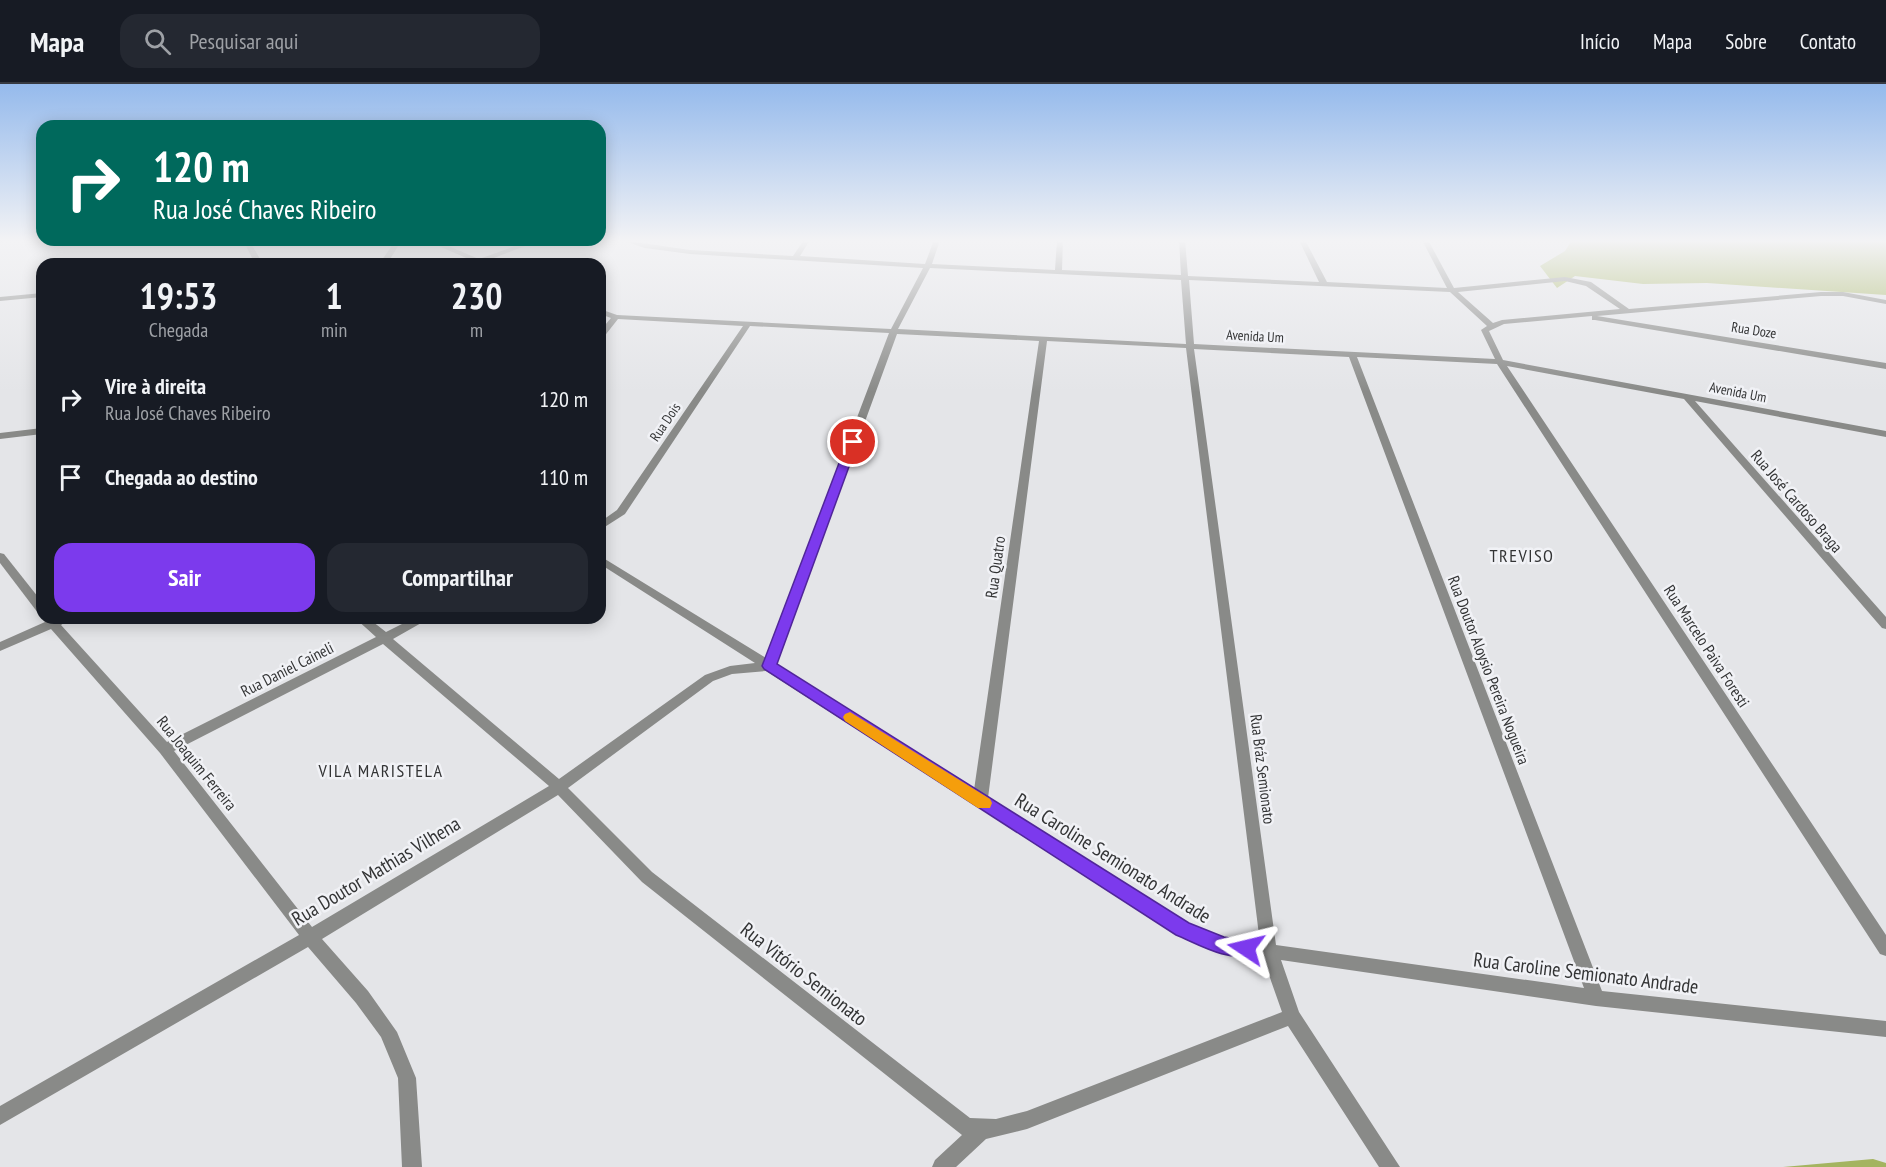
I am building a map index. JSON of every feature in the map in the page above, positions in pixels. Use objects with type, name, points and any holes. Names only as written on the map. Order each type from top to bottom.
[{"type":"street","points":[[769,666],[894,330],[915,291]]},
{"type":"street","name":"Rua Bráz Semionato","points":[[1186,291],[1190,346],[1269,951],[1292,1016],[1390,1167]]},
{"type":"street","points":[[1453,291],[1491,325],[1582,316],[1625,309],[1821,294],[1843,294],[1886,302]]},
{"type":"street","points":[[1598,291],[1625,309]]},
{"type":"street","points":[[0,299],[36,296]]},
{"type":"street","name":"Avenida Um","points":[[606,313],[616,317],[747,325],[894,330],[1500,362],[1886,434]]},
{"type":"street","name":"Rua Doze","points":[[1582,316],[1886,366]]},
{"type":"street","points":[[606,329],[616,317]]},
{"type":"street","name":"Rua Dois","points":[[606,523],[621,512],[747,325]]},
{"type":"street","name":"Rua Marcelo Paiva Foresti","points":[[1491,325],[1485,330],[1500,362],[1886,949]]},
{"type":"street","name":"Rua Quatro","points":[[980,801],[1043,338]]},
{"type":"street","name":"Rua Doutor Aloysio Pereira Nogueira","points":[[1352,354],[1596,998]]},
{"type":"street","name":"Rua José Cardoso Braga","points":[[1686,396],[1886,625]]},
{"type":"street","points":[[0,436],[36,432]]},
{"type":"street","points":[[0,556],[36,602]]},
{"type":"street","name":"Rua Caroline Semionato Andrade","points":[[606,563],[1182,929],[1223,945],[1596,998],[1886,1029]]},
{"type":"street","points":[[0,647],[47,624]]},
{"type":"street","name":"Rua Joaquim Ferreira","points":[[58,624],[165,750],[310,937],[362,997],[388,1032],[407,1078],[412,1167]]},
{"type":"street","name":"Rua Vitório Semionato","points":[[368,624],[560,787],[647,877],[966,1128],[980,1131]]},
{"type":"street","name":"Rua Daniel Caineli","points":[[165,750],[412,624]]},
{"type":"street","name":"Rua Doutor Mathias Vilhena","points":[[0,1116],[310,937],[560,787],[709,678],[730,669],[769,666]]},
{"type":"street","points":[[942,1167],[980,1131],[996,1130],[1027,1120],[1292,1016]]},
{"type":"green space","points":[[1819,291],[1886,291],[1886,295]]},
{"type":"green space","points":[[1873,1159],[1886,1163],[1886,1167],[1783,1167]]},
{"type":"slow traffic","points":[[850,717],[984,803]]},
{"type":"district","name":"TREVISO","points":[[1522,555]]},
{"type":"district","name":"VILA MARISTELA","points":[[381,770]]},
{"type":"route","points":[[853,442],[769,666],[1182,929],[1223,945],[1246,948]]}]
